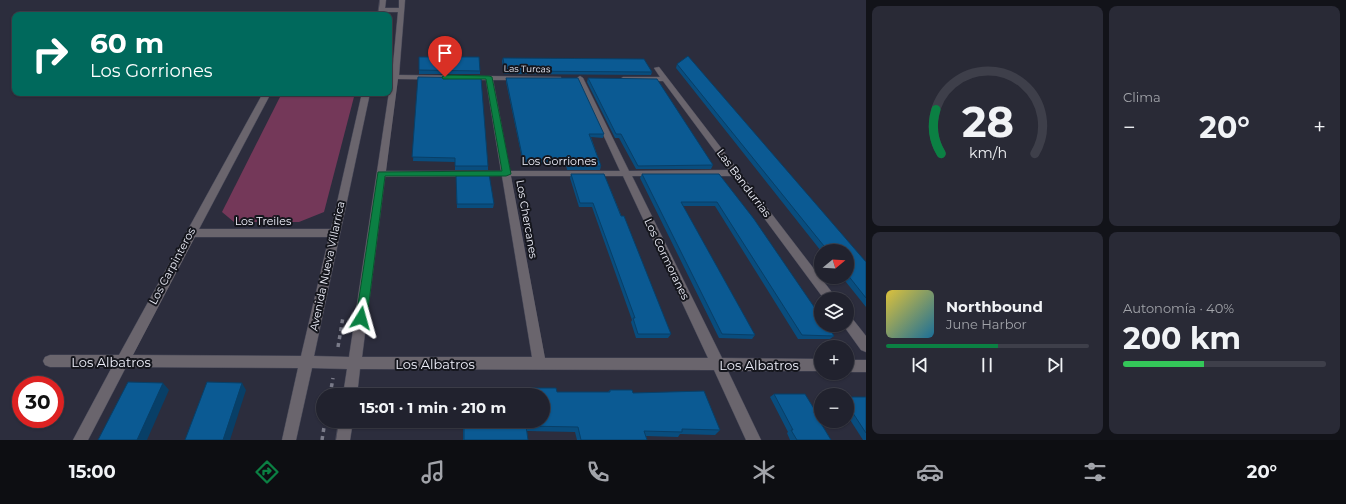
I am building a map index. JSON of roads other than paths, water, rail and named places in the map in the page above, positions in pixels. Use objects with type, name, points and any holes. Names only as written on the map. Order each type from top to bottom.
[{"type":"street","points":[[381,12],[383,0]]},
{"type":"street","points":[[384,12],[401,5],[392,77]]},
{"type":"street","name":"Las Bandurrias","points":[[657,68],[826,292]]},
{"type":"street","name":"Las Turcas","points":[[392,77],[576,78]]},
{"type":"street","name":"Los Chercanes","points":[[489,77],[540,364]]},
{"type":"street","name":"Los Cormoranes","points":[[576,78],[626,173],[754,440]]},
{"type":"street","points":[[619,78],[665,79]]},
{"type":"street","name":"Los Carpinteros","points":[[80,440],[190,233],[265,96]]},
{"type":"street","name":"Avenida Nueva Villarrica","points":[[289,440],[365,96]]},
{"type":"street","points":[[351,388],[381,174],[390,96]]},
{"type":"street","name":"Los Gorriones","points":[[381,174],[736,173]]},
{"type":"street","name":"Los Treiles","points":[[190,233],[335,233]]},
{"type":"street","points":[[854,330],[866,346]]},
{"type":"street","name":"Los Albatros","points":[[50,361],[814,366]]},
{"type":"street","points":[[854,366],[866,366]]},
{"type":"street","points":[[344,440],[345,428]]}]
